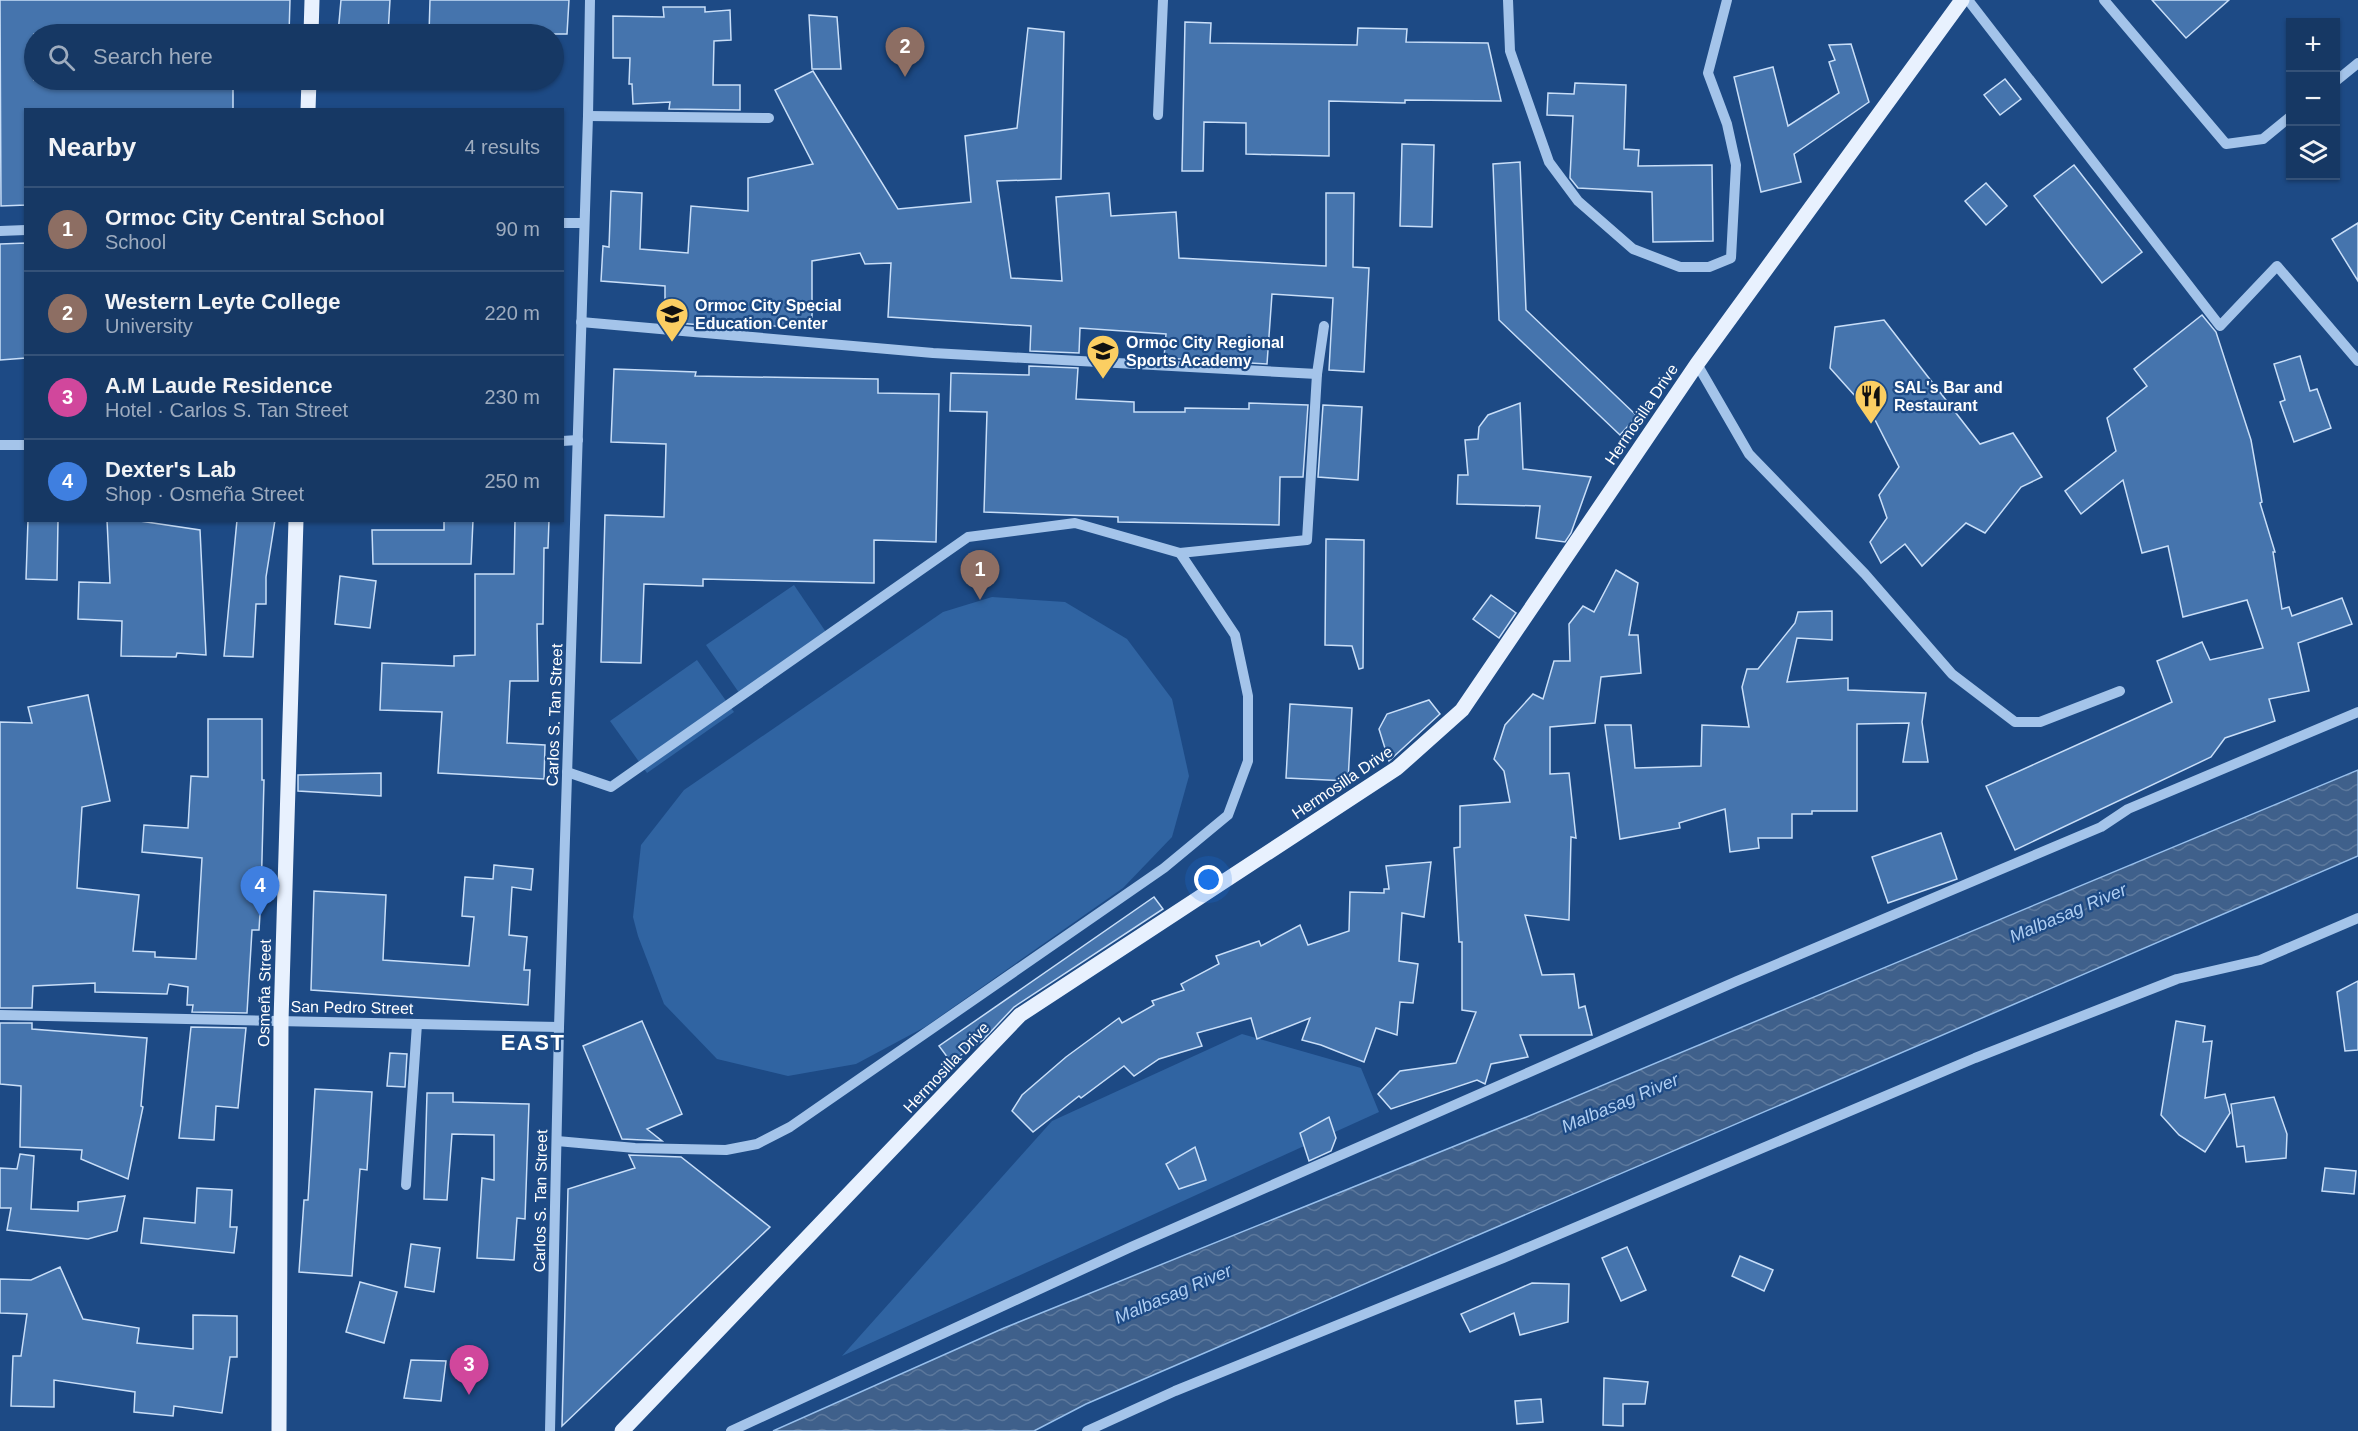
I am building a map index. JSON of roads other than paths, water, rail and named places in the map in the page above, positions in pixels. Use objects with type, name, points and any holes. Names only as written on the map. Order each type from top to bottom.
[{"type":"main road","points":[[311,24],[312,0]]},
{"type":"main road","name":"Hermosilla Drive","points":[[622,1431],[1020,1015],[1397,768],[1462,710],[1697,364],[1962,0]]},
{"type":"main road","points":[[308,108],[309,90]]},
{"type":"main road","name":"Osmeña Street","points":[[279,1431],[281,1021],[296,522]]},
{"type":"street","name":"Carlos S. Tan Street","points":[[550,1431],[559,1027],[590,0]]},
{"type":"street","points":[[1158,115],[1163,0]]},
{"type":"street","points":[[1508,0],[1510,51],[1549,162],[1578,201],[1609,230],[1633,249],[1680,267],[1709,267],[1731,258],[1736,165],[1726,124],[1708,73],[1727,0]]},
{"type":"street","points":[[1968,0],[2220,326],[2277,266],[2358,361]]},
{"type":"street","points":[[2104,0],[2226,144],[2263,140],[2286,120]]},
{"type":"street","points":[[2340,78],[2358,63]]},
{"type":"street","points":[[588,116],[769,118]]},
{"type":"street","points":[[564,223],[584,223]]},
{"type":"street","points":[[0,231],[24,230]]},
{"type":"street","points":[[581,322],[933,353],[1317,374]]},
{"type":"street","points":[[567,772],[611,787],[968,537],[1075,523],[1180,553],[1308,540],[1317,374],[1324,326]]},
{"type":"street","points":[[1697,364],[1749,454],[1865,574],[1952,674],[2015,722],[2040,722],[2120,691]]},
{"type":"street","points":[[564,441],[578,440]]},
{"type":"street","points":[[0,445],[24,445]]},
{"type":"street","points":[[556,1141],[635,1148],[726,1150],[757,1144],[790,1127],[1164,868],[1228,815],[1248,761],[1248,696],[1235,635],[1180,553]]},
{"type":"street","points":[[731,1431],[1142,1242],[1726,985],[2102,827],[2128,809],[2358,712]]},
{"type":"street","points":[[1087,1431],[1175,1391],[1503,1258],[1975,1058],[2177,979],[2260,960],[2358,918]]},
{"type":"street","name":"San Pedro Street","points":[[0,1015],[559,1027]]},
{"type":"street","points":[[406,1185],[417,1024]]},
{"type":"water","name":"Malbasag River","points":[[2358,770],[2358,856],[1086,1404],[1034,1431],[773,1431],[1004,1328],[1524,1118]]},
{"type":"place","name":"Western Leyte College","points":[[905,77]]},
{"type":"place","name":"Ormoc City Special Education Center","points":[[672,343]]},
{"type":"place","name":"Ormoc City Regional Sports Academy","points":[[1103,380]]},
{"type":"place","name":"SAL's Bar and Restaurant","points":[[1871,425]]},
{"type":"place","name":"Ormoc City Central School","points":[[980,600]]},
{"type":"place","name":"Dexter's Lab","points":[[260,916]]},
{"type":"place","name":"A.M Laude Residence","points":[[469,1395]]},
{"type":"district","name":"EAST","points":[[533,1042]]}]
